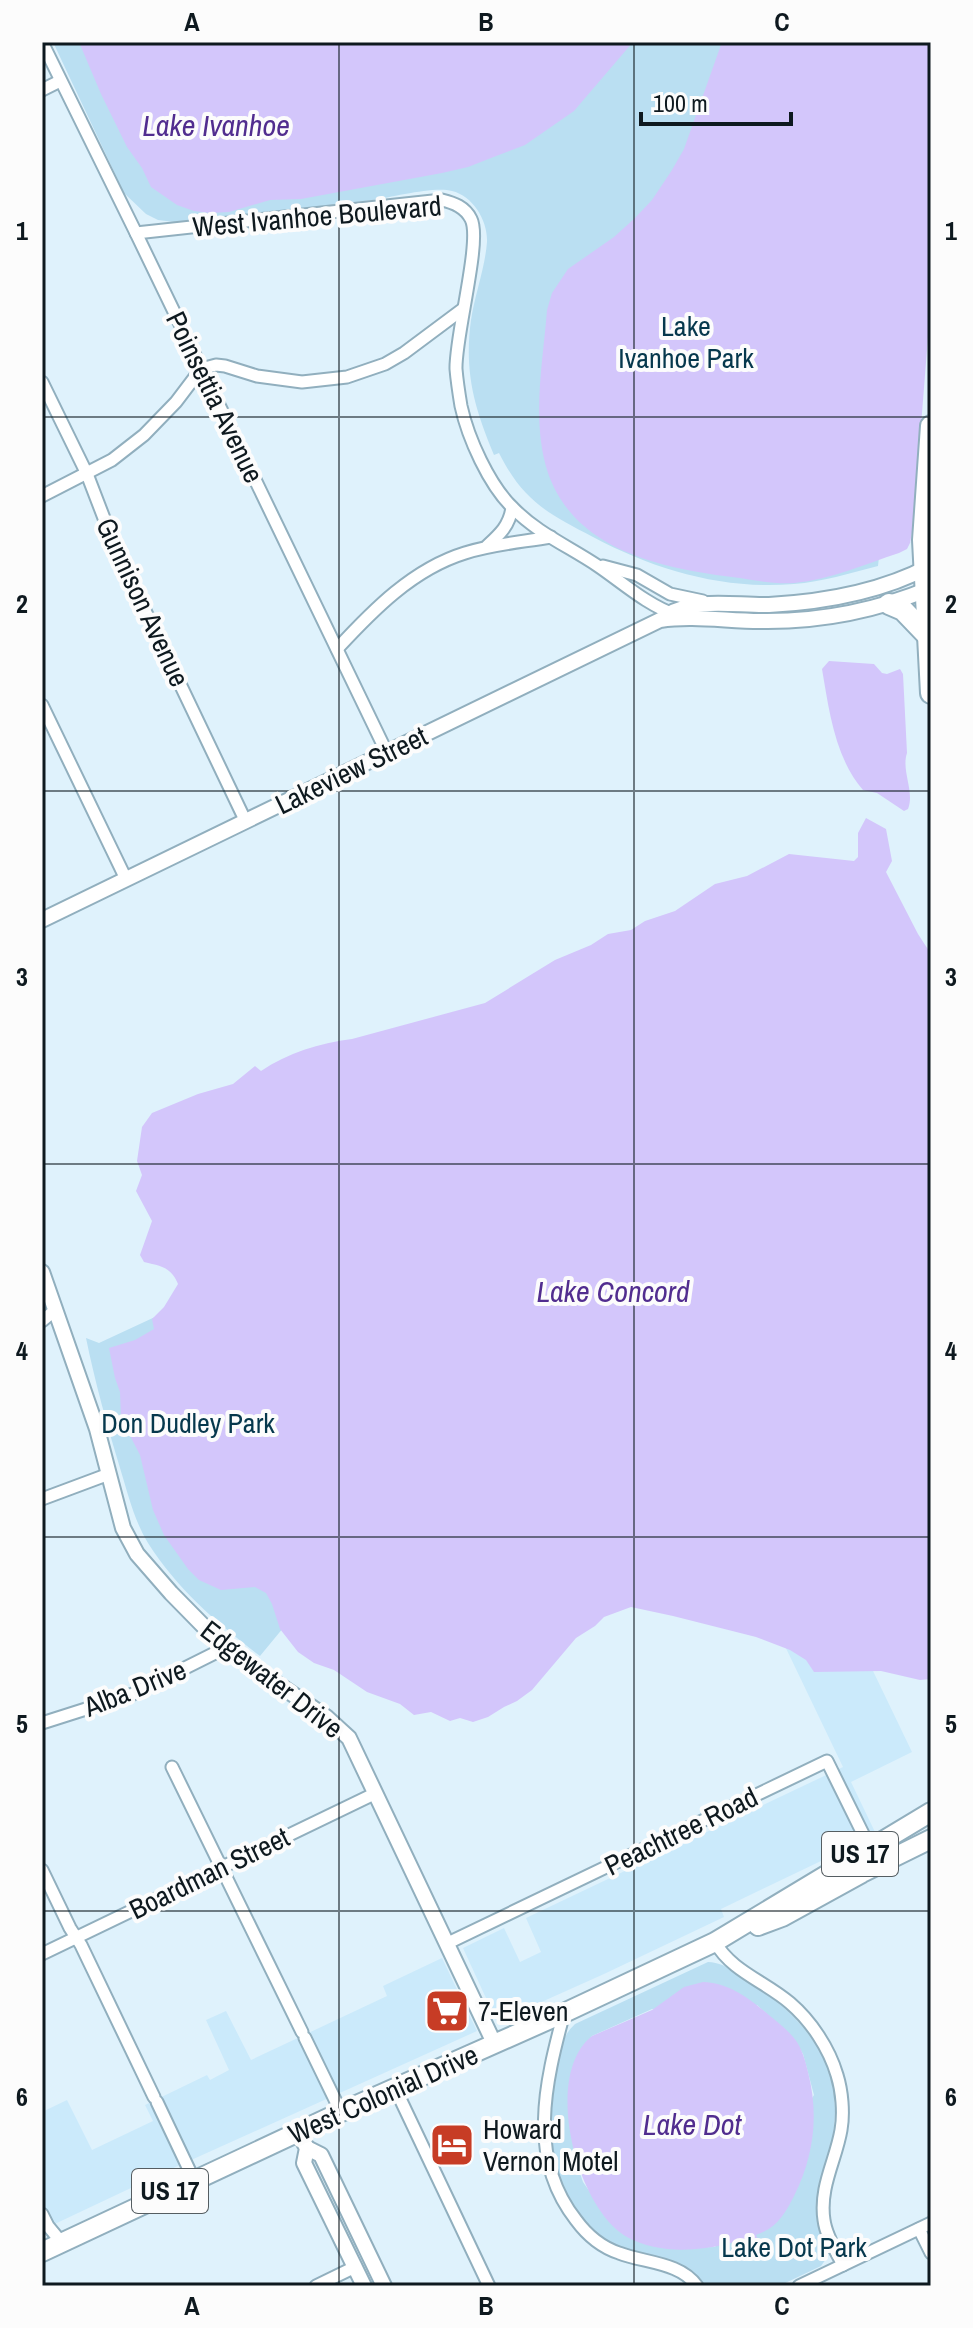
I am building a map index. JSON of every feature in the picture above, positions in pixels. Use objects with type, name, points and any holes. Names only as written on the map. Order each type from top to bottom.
[{"type":"highway","points":[[931,426],[923,540],[928,578],[927,635],[931,693]]},
{"type":"highway","points":[[889,604],[907,614],[927,635]]},
{"type":"highway","name":"West Colonial Drive","points":[[720,1939],[931,1812]]},
{"type":"highway","name":"West Colonial Drive","points":[[42,2252],[194,2180],[302,2140],[341,2112],[564,2013],[720,1939],[782,1917],[931,1839]]},
{"type":"street","name":"Poinsettia Avenue","points":[[42,42],[387,753]]},
{"type":"street","points":[[42,90],[60,81]]},
{"type":"street","name":"West Ivanhoe Boulevard","points":[[136,233],[442,200],[455,203],[472,220],[475,234],[456,368],[462,408],[472,440],[488,474],[512,508],[671,617]]},
{"type":"street","points":[[42,496],[112,460],[144,435],[176,402],[201,369],[225,366],[257,376],[302,382],[347,377],[385,364],[404,353],[463,309]]},
{"type":"street","name":"Gunnison Avenue","points":[[42,382],[87,474],[117,552],[246,822]]},
{"type":"street","points":[[484,548],[502,533],[512,508]]},
{"type":"street","points":[[337,649],[392,594],[437,565],[484,548],[551,537]]},
{"type":"street","name":"West Ivanhoe Boulevard","points":[[595,564],[637,575],[670,594],[722,603]]},
{"type":"street","name":"Lakeview Street","points":[[42,920],[692,606],[722,603],[769,605],[823,600],[891,583],[928,578]]},
{"type":"street","name":"Lakeview Street","points":[[671,617],[783,621],[836,615],[889,604],[928,578]]},
{"type":"street","points":[[42,705],[126,879]]},
{"type":"street","name":"Edgewater Drive","points":[[42,1272],[97,1429],[123,1528],[137,1554],[225,1648],[342,1729],[356,1750],[494,2043]]},
{"type":"street","points":[[42,1321],[54,1311]]},
{"type":"street","points":[[42,1499],[109,1474]]},
{"type":"street","name":"Alba Drive","points":[[42,1723],[133,1694],[225,1648]]},
{"type":"street","name":"Peachtree Road","points":[[448,1943],[827,1761],[870,1848]]},
{"type":"street","points":[[172,1767],[341,2112]]},
{"type":"street","name":"Boardman Street","points":[[42,1954],[376,1793]]},
{"type":"street","points":[[42,1870],[194,2180]]},
{"type":"street","points":[[720,1939],[723,1956],[791,2004],[804,2018],[819,2036],[837,2074],[842,2125],[828,2172],[823,2205],[828,2233],[843,2265]]},
{"type":"street","points":[[564,2013],[549,2068],[543,2111],[546,2156],[559,2193],[581,2228],[609,2250],[677,2269],[697,2286]]},
{"type":"street","points":[[395,2088],[489,2286]]},
{"type":"street","points":[[302,2140],[304,2163],[364,2286]]},
{"type":"street","points":[[302,2140],[321,2155],[384,2286]]},
{"type":"street","points":[[42,2214],[62,2243]]},
{"type":"street","points":[[799,2286],[931,2223]]},
{"type":"street","points":[[919,2229],[931,2253]]},
{"type":"street","points":[[316,2286],[355,2267]]},
{"type":"shaded area","points":[[771,1617],[848,1619],[912,1752],[851,1782],[875,1832],[721,1909],[724,1917],[497,2022],[463,1948],[504,1928],[520,1962],[541,1952],[526,1918],[843,1767]]},
{"type":"shaded area","points":[[442,1958],[477,2031],[42,2230],[42,2112],[67,2100],[92,2150],[153,2121],[145,2105],[207,2075],[210,2080],[229,2070],[206,2020],[226,2011],[251,2060],[387,1996],[383,1986]]},
{"type":"green space","name":"Lake Ivanhoe Park","points":[[53,42],[931,42],[931,93],[878,566],[794,584],[741,584],[716,580],[641,559],[549,513],[517,483],[499,453],[494,455],[472,389],[469,339],[487,242],[485,226],[473,204],[452,191],[435,190],[299,209],[174,222],[158,220],[146,214],[124,193]]},
{"type":"green space","name":"Don Dudley Park","points":[[213,1290],[293,1616],[260,1656],[185,1591],[159,1560],[143,1534],[110,1436],[86,1338],[99,1343]]},
{"type":"green space","name":"Lake Dot Park","points":[[708,1962],[738,1973],[784,2008],[813,2041],[831,2078],[835,2121],[819,2197],[819,2224],[826,2255],[821,2266],[779,2286],[702,2286],[693,2272],[623,2249],[586,2223],[574,2209],[556,2176],[546,2122],[557,2056],[575,2024]],"holes":[[[757,2005],[795,2040],[803,2054],[814,2095],[715,2247],[668,2248],[612,2224],[583,2182],[576,2162],[568,2112],[572,2070],[578,2055],[592,2036],[652,2009]]]},
{"type":"water","name":"Lake Ivanhoe","points":[[79,42],[633,42],[574,111],[525,145],[468,167],[442,173],[301,199],[270,200],[229,212],[210,213],[177,205],[151,187],[127,147]]},
{"type":"water","points":[[722,42],[931,42],[931,534],[910,543],[907,549],[899,553],[834,575],[794,583],[773,583],[683,569],[627,552],[602,539],[579,522],[561,500],[548,473],[540,433],[547,310],[552,293],[568,269],[614,237],[652,200],[684,149]]},
{"type":"water","points":[[829,661],[874,664],[882,673],[900,669],[903,674],[910,795],[908,809],[904,811],[877,793],[863,790],[853,777],[840,748],[827,701],[822,669]]},
{"type":"water","name":"Lake Concord","points":[[866,818],[886,829],[892,861],[886,872],[931,954],[931,1679],[920,1680],[881,1671],[814,1672],[806,1660],[790,1650],[756,1637],[631,1607],[604,1617],[576,1638],[532,1690],[517,1701],[473,1722],[460,1718],[450,1721],[431,1712],[414,1715],[400,1704],[367,1692],[334,1670],[314,1663],[298,1652],[280,1629],[266,1593],[255,1587],[221,1590],[199,1580],[164,1535],[153,1510],[140,1455],[121,1418],[120,1392],[109,1348],[135,1340],[154,1329],[152,1319],[164,1307],[178,1284],[169,1271],[144,1262],[140,1255],[152,1221],[136,1191],[142,1175],[137,1161],[142,1127],[152,1113],[233,1084],[255,1066],[261,1071],[316,1046],[485,1003],[555,960],[608,934],[631,930],[645,921],[675,911],[715,884],[747,876],[789,854],[854,861],[858,857],[858,833]]},
{"type":"water","name":"Lake Dot","points":[[703,1982],[719,1984],[742,1995],[797,2042],[811,2088],[813,2135],[801,2181],[782,2217],[773,2226],[748,2238],[713,2247],[660,2248],[627,2237],[609,2222],[593,2199],[580,2171],[572,2140],[568,2109],[569,2080],[577,2055],[592,2036],[652,2010],[684,1987]]},
{"type":"pier","points":[[931,299],[931,534],[910,543],[913,527]]},
{"type":"waterway","points":[[754,2235],[763,2254]]},
{"type":"place","name":"7-Eleven","points":[[447,2011]]},
{"type":"place","name":"Howard Vernon Motel","points":[[452,2145]]}]
